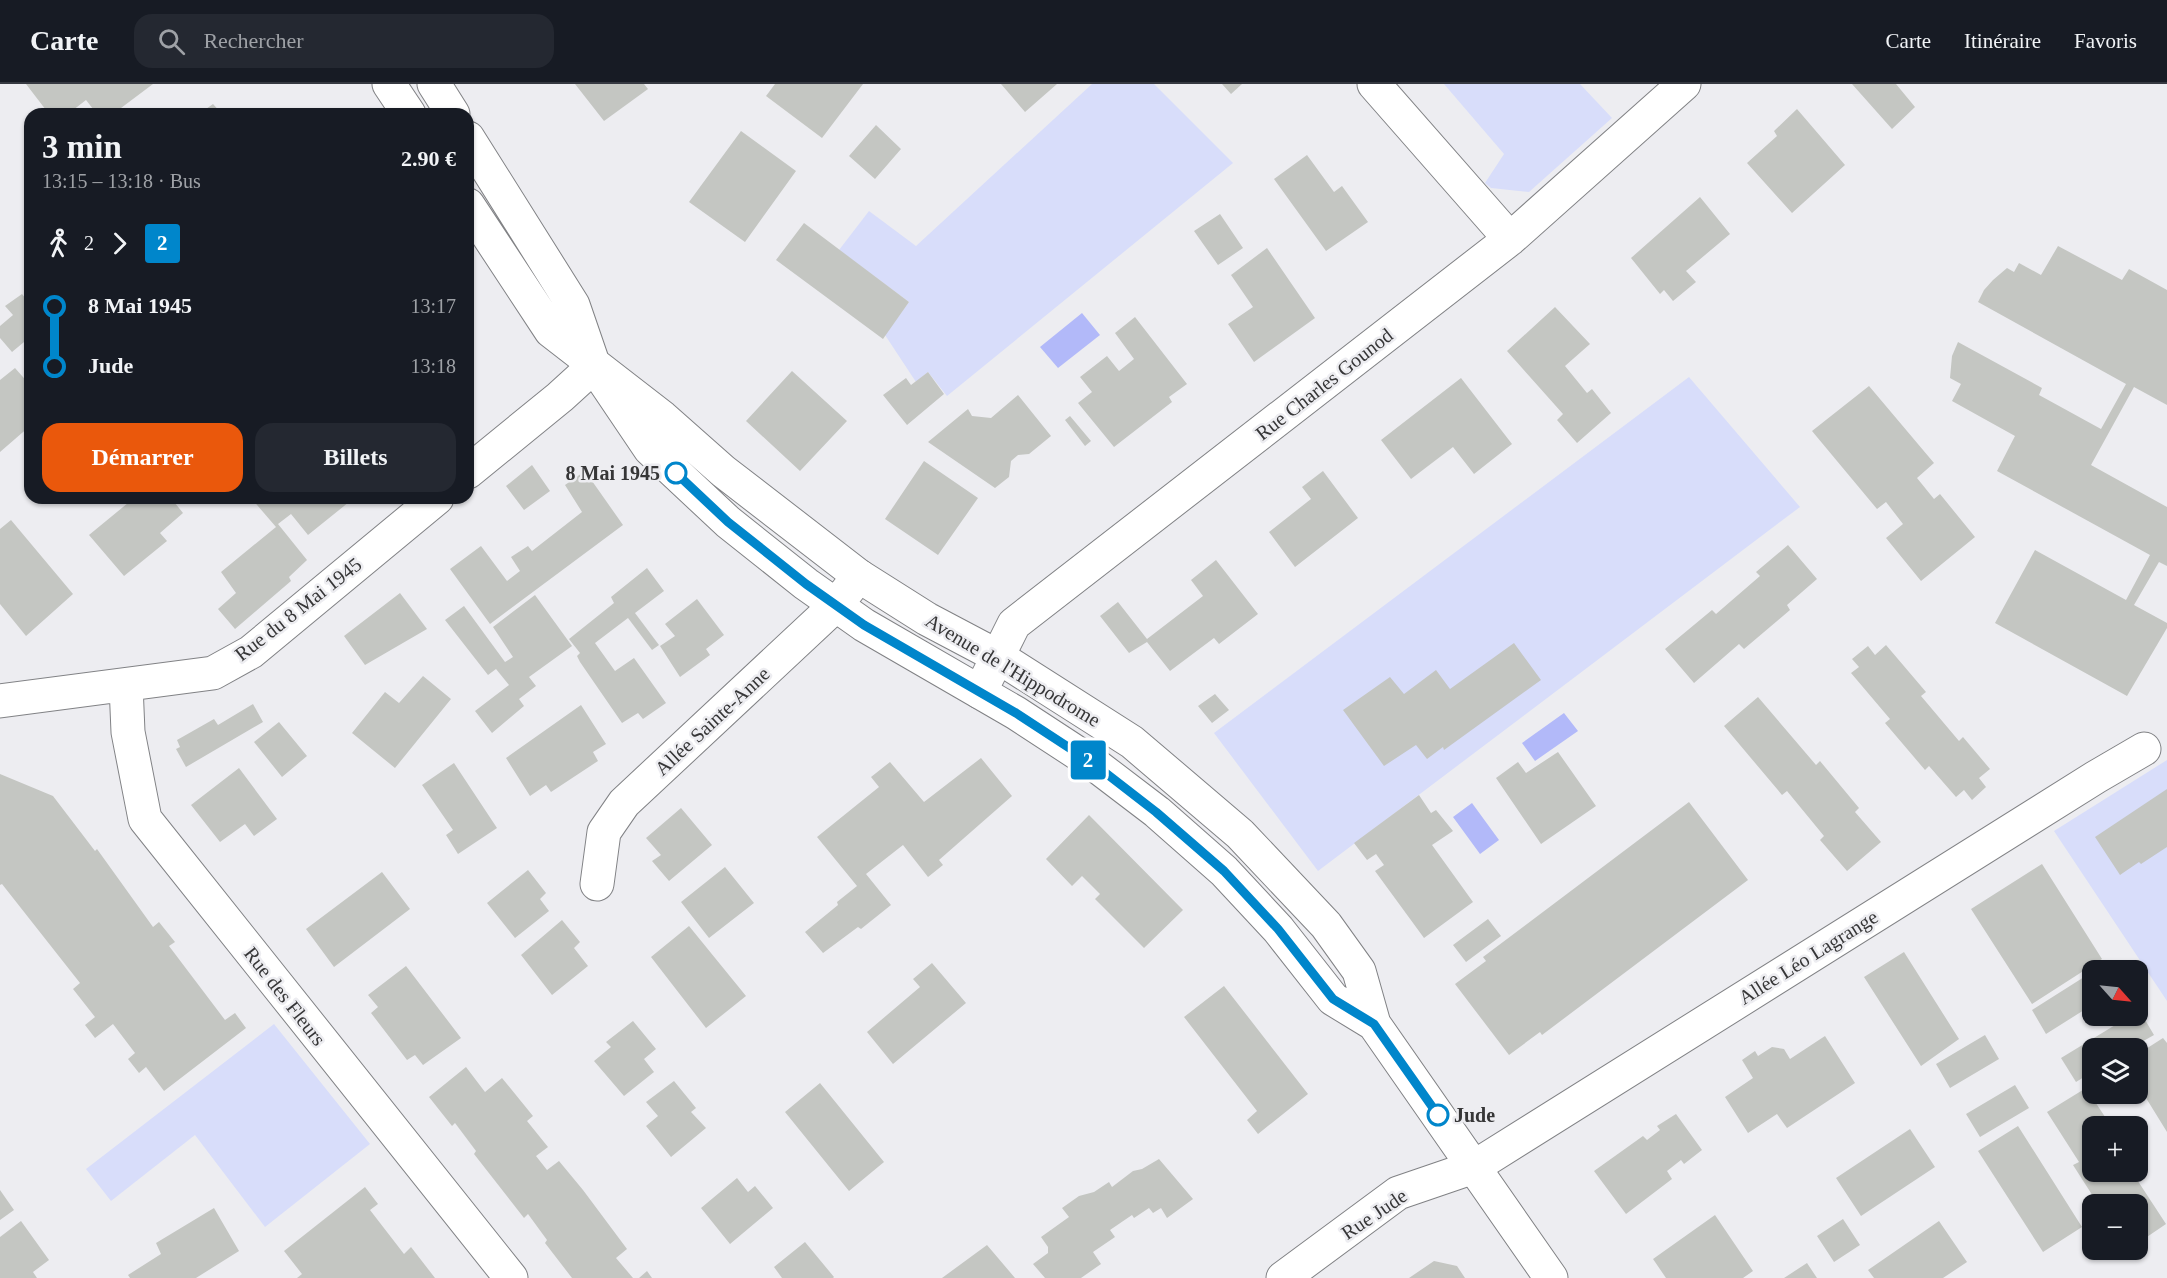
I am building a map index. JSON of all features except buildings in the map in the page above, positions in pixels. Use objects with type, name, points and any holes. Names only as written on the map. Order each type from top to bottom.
[{"type":"street","points":[[389,84],[405,108]]},
{"type":"street","points":[[434,84],[449,108]]},
{"type":"street","points":[[1374,84],[1510,239]]},
{"type":"street","name":"Rue Charles Gounod","points":[[980,692],[1014,624],[1510,239],[1684,84]]},
{"type":"street","points":[[474,148],[573,305],[594,366],[650,449],[728,522],[836,605],[864,625],[1016,713],[1086,759],[1156,812],[1224,871],[1278,929],[1333,999],[1374,1024],[1551,1278]]},
{"type":"street","name":"Avenue de l'Hippodrome","points":[[474,214],[551,332],[662,417],[723,471],[859,576],[927,619],[997,656],[1132,742],[1240,834],[1326,925],[1359,970],[1374,1024]]},
{"type":"street","points":[[474,467],[594,366]]},
{"type":"street","name":"Rue du 8 Mai 1945","points":[[0,701],[213,673],[251,652],[430,504]]},
{"type":"street","name":"Allée Sainte-Anne","points":[[597,884],[603,832],[624,803],[836,605],[859,576]]},
{"type":"street","name":"Rue des Fleurs","points":[[126,685],[128,732],[145,819],[511,1278]]},
{"type":"street","name":"Allée Léo Lagrange","points":[[1474,1167],[2144,749]]},
{"type":"street","name":"Rue Jude","points":[[1283,1278],[1398,1193],[1474,1167]]},
{"type":"shaded area","points":[[1092,84],[1154,84],[1233,163],[947,396],[928,372],[916,382],[885,335],[909,302],[839,250],[869,211],[916,246]]},
{"type":"shaded area","points":[[1444,84],[1580,84],[1612,118],[1529,192],[1491,188],[1485,183],[1504,154]]},
{"type":"shaded area","points":[[1689,377],[1800,507],[1318,871],[1214,733]]},
{"type":"shaded area","points":[[2167,760],[2167,1001],[2148,972],[2148,960],[2140,960],[2054,831]]},
{"type":"shaded area","points":[[274,1024],[370,1144],[265,1227],[195,1135],[111,1201],[86,1169]]},
{"type":"water","points":[[1082,313],[1100,335],[1058,368],[1040,347]]},
{"type":"water","points":[[1564,713],[1578,731],[1535,761],[1522,743]]},
{"type":"water","points":[[1472,803],[1499,840],[1480,854],[1453,817]]},
{"type":"bus line","name":"2","points":[[676,473],[728,522],[806,584],[864,625],[1016,713],[1094,764],[1156,812],[1224,871],[1278,929],[1333,999],[1374,1024],[1438,1115]]},
{"type":"place","name":"8 Mai 1945","points":[[676,473]]},
{"type":"place","name":"Jude","points":[[1438,1115]]}]
